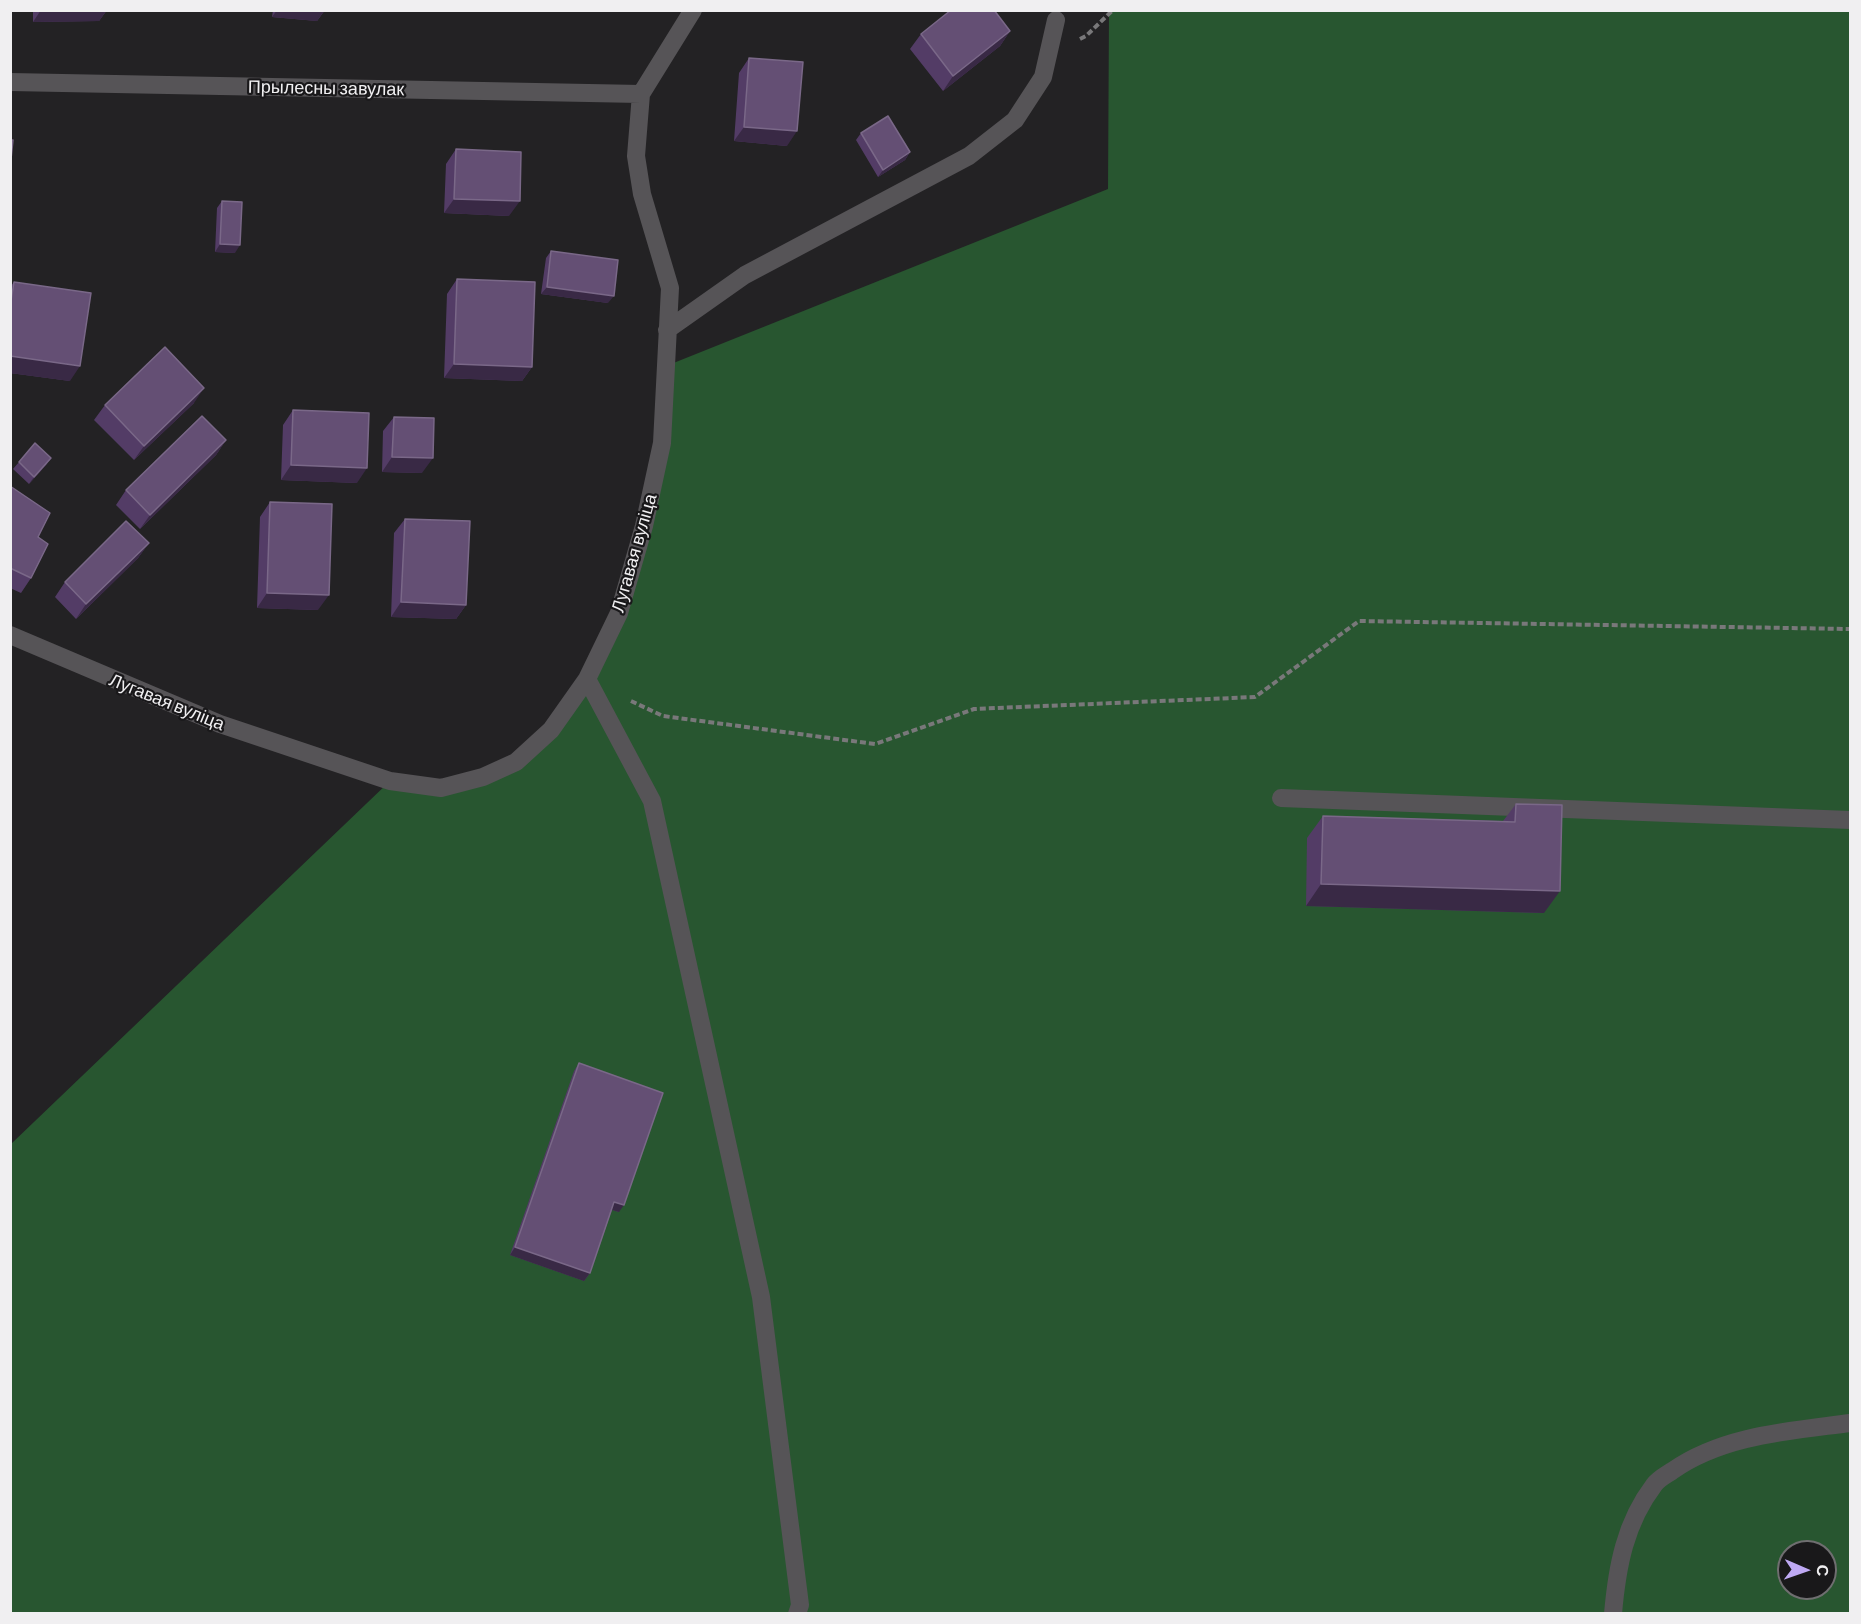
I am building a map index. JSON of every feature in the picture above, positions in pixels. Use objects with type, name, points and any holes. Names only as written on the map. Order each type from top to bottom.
[{"type":"street","name":"Лугавая вуліца","points":[[10,635],[220,724],[390,781],[441,788],[483,777],[516,762],[551,730],[587,680],[619,613],[644,526],[662,443],[670,288],[642,194],[636,156],[641,94],[693,10]]},
{"type":"street","points":[[668,330],[745,275],[969,156],[1015,120],[1043,77],[1056,20]]},
{"type":"street","name":"Прылесны завулак","points":[[10,82],[641,94]]},
{"type":"street","points":[[587,680],[652,801],[761,1297],[800,1605],[797,1614]]},
{"type":"street","points":[[1281,798],[1851,820]]},
{"type":"street","points":[[1613,1614],[1616,1575],[1629,1526],[1655,1483],[1692,1456],[1760,1435],[1851,1423]]},
{"type":"path","points":[[587,680],[663,716],[875,744],[974,709],[1255,698],[1359,621],[1851,629]]},
{"type":"green space","points":[[1109,11],[1850,11],[1850,1613],[11,1614],[11,1144],[390,781],[441,788],[516,762],[587,679],[644,526],[666,366],[1108,189]]},
{"type":"building","points":[[951,10],[994,10],[1010,31],[953,76],[921,34]]},
{"type":"building","points":[[749,58],[803,62],[797,131],[744,127]]},
{"type":"building","points":[[888,116],[910,152],[883,170],[861,133]]},
{"type":"building","points":[[10,140],[13,140],[10,169]]},
{"type":"building","points":[[456,149],[521,152],[520,201],[454,199]]},
{"type":"building","points":[[222,201],[242,202],[240,245],[220,244]]},
{"type":"building","points":[[551,251],[618,260],[614,296],[547,287]]},
{"type":"building","points":[[457,279],[535,282],[532,367],[454,364]]},
{"type":"building","points":[[14,282],[91,293],[80,366],[10,356],[10,307]]},
{"type":"building","points":[[165,347],[204,388],[144,446],[105,405]]},
{"type":"building","points":[[293,410],[369,413],[367,468],[291,465]]},
{"type":"building","points":[[202,416],[226,440],[150,515],[126,490]]},
{"type":"building","points":[[394,417],[434,418],[433,458],[392,457]]},
{"type":"building","points":[[35,443],[51,458],[34,477],[19,462]]},
{"type":"building","points":[[10,486],[50,513],[38,537],[48,544],[31,578],[10,568]]},
{"type":"building","points":[[270,502],[332,504],[329,595],[267,593]]},
{"type":"building","points":[[405,519],[470,521],[466,605],[401,602]]},
{"type":"building","points":[[126,521],[149,543],[86,604],[65,582]]},
{"type":"building","points":[[1516,804],[1562,805],[1560,891],[1321,884],[1323,816],[1515,822]]},
{"type":"building","points":[[579,1063],[663,1093],[624,1205],[614,1202],[590,1273],[515,1247]]}]
